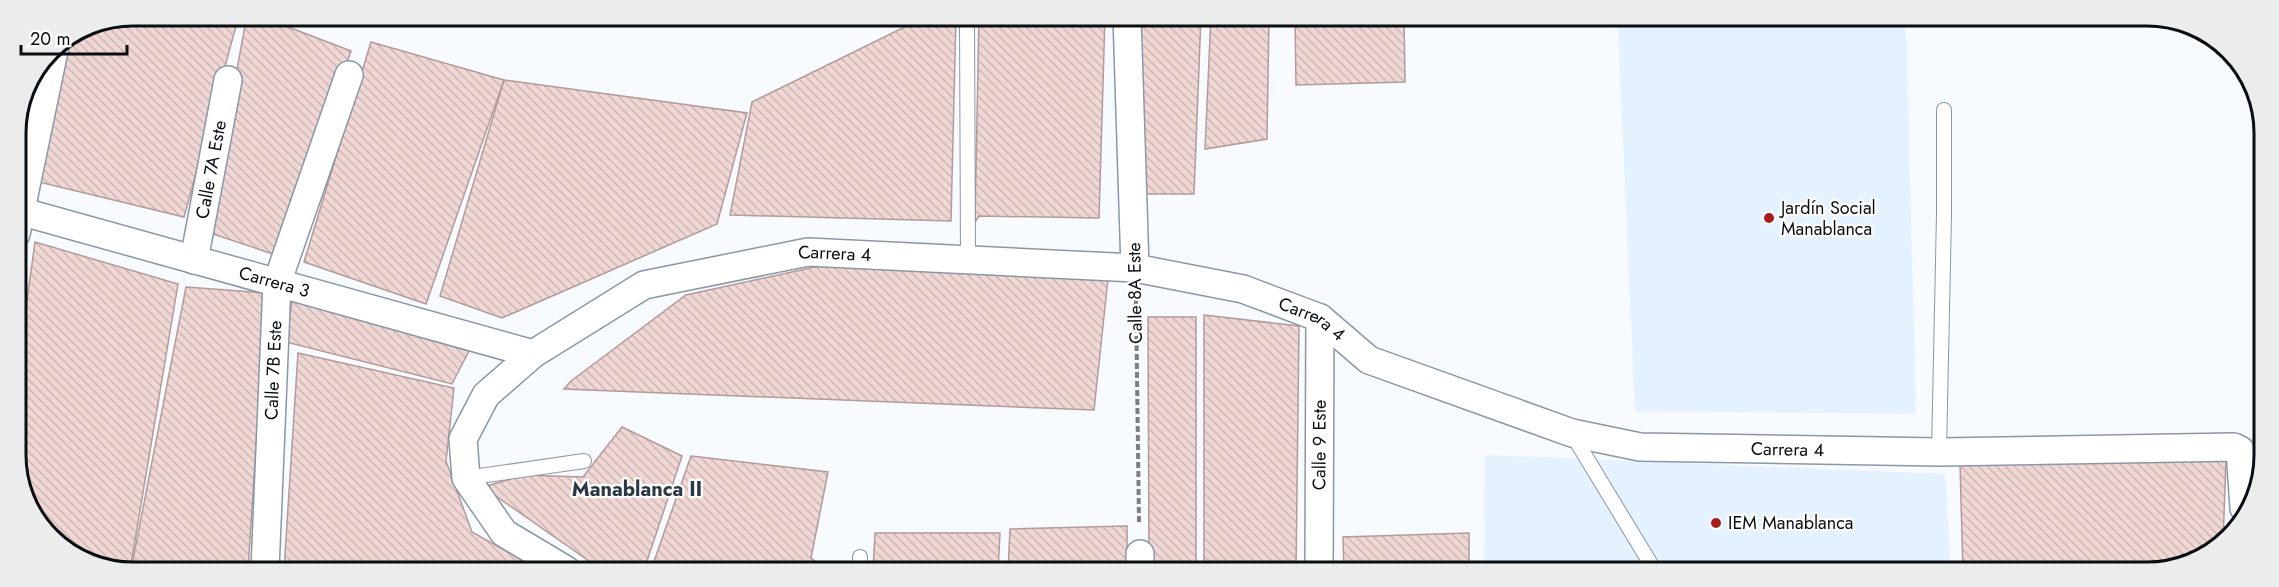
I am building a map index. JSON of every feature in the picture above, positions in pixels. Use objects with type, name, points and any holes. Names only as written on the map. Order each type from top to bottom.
[{"type":"street","name":"Calle 8A Este","points":[[1127,26],[1135,268]]},
{"type":"street","points":[[26,178],[51,63]]},
{"type":"street","name":"Calle 7B Este","points":[[266,562],[277,284],[349,75]]},
{"type":"street","name":"Calle 7A Este","points":[[194,260],[228,80]]},
{"type":"street","name":"Carrera 3","points":[[26,221],[194,260],[533,354]]},
{"type":"street","name":"Carrera 4","points":[[465,476],[463,439],[486,395],[533,354],[644,285],[808,252],[1135,268],[1243,289],[1320,318],[1369,360],[1572,434],[1640,447],[1939,452],[2226,446],[2240,450],[2243,499]]},
{"type":"street","name":"Calle 9 Este","points":[[1319,561],[1320,318]]},
{"type":"street","points":[[465,476],[504,533],[552,562]]},
{"type":"lane","points":[[967,26],[968,259]]},
{"type":"lane","points":[[1939,452],[1944,110]]},
{"type":"lane","points":[[1572,434],[1648,561]]},
{"type":"lane","points":[[465,476],[584,461]]},
{"type":"path","name":"Calle 8A Este","points":[[1135,268],[1140,562]]},
{"type":"shaded area","name":"Jardín Social Manablanca","points":[[1618,26],[1906,26],[1916,414],[1635,411]]},
{"type":"shaded area","name":"IEM Manablanca","points":[[1485,455],[1945,474],[1950,561],[1484,561]]},
{"type":"building","points":[[126,26],[236,26],[184,217],[39,182],[68,47],[98,31]]},
{"type":"building","points":[[245,26],[286,26],[351,51],[276,255],[207,232]]},
{"type":"building","points":[[907,26],[956,26],[951,221],[730,215],[752,102]]},
{"type":"building","points":[[979,26],[1105,26],[1099,218],[979,216],[975,222]]},
{"type":"building","points":[[1141,26],[1201,26],[1194,194],[1142,194]]},
{"type":"building","points":[[1211,26],[1269,26],[1267,139],[1205,149]]},
{"type":"building","points":[[1295,26],[1404,26],[1405,82],[1296,85]]},
{"type":"building","points":[[371,42],[504,80],[426,304],[304,262]]},
{"type":"building","points":[[504,80],[747,113],[717,224],[502,318],[440,296]]},
{"type":"building","points":[[35,242],[178,284],[131,562],[98,556],[73,543],[48,520],[31,489],[26,461],[26,308]]},
{"type":"building","points":[[824,265],[1108,279],[1094,410],[564,389],[571,381],[686,295]]},
{"type":"building","points":[[186,287],[266,293],[249,562],[133,562]]},
{"type":"building","points":[[292,300],[469,351],[452,384],[286,342]]},
{"type":"building","points":[[1204,315],[1299,326],[1296,561],[1204,561]]},
{"type":"building","points":[[1148,317],[1196,317],[1196,561],[1149,561]]},
{"type":"building","points":[[298,353],[454,388],[446,461],[472,532],[525,562],[285,562]]},
{"type":"building","points":[[622,427],[682,456],[647,562],[590,562],[483,487],[524,475],[583,477]]},
{"type":"building","points":[[691,456],[828,472],[811,558],[816,562],[654,562]]},
{"type":"building","points":[[2226,459],[2224,528],[2200,547],[2160,561],[1963,561],[1960,463]]},
{"type":"building","points":[[1127,526],[1127,562],[1008,562],[1010,529]]},
{"type":"building","points":[[875,533],[1000,533],[998,562],[873,562]]},
{"type":"building","points":[[1469,533],[1469,561],[1344,561],[1343,537]]},
{"type":"place","name":"Jardín Social Manablanca","points":[[1769,218]]},
{"type":"place","name":"IEM Manablanca","points":[[1716,523]]},
{"type":"district","name":"Manablanca II","points":[[637,489]]}]
